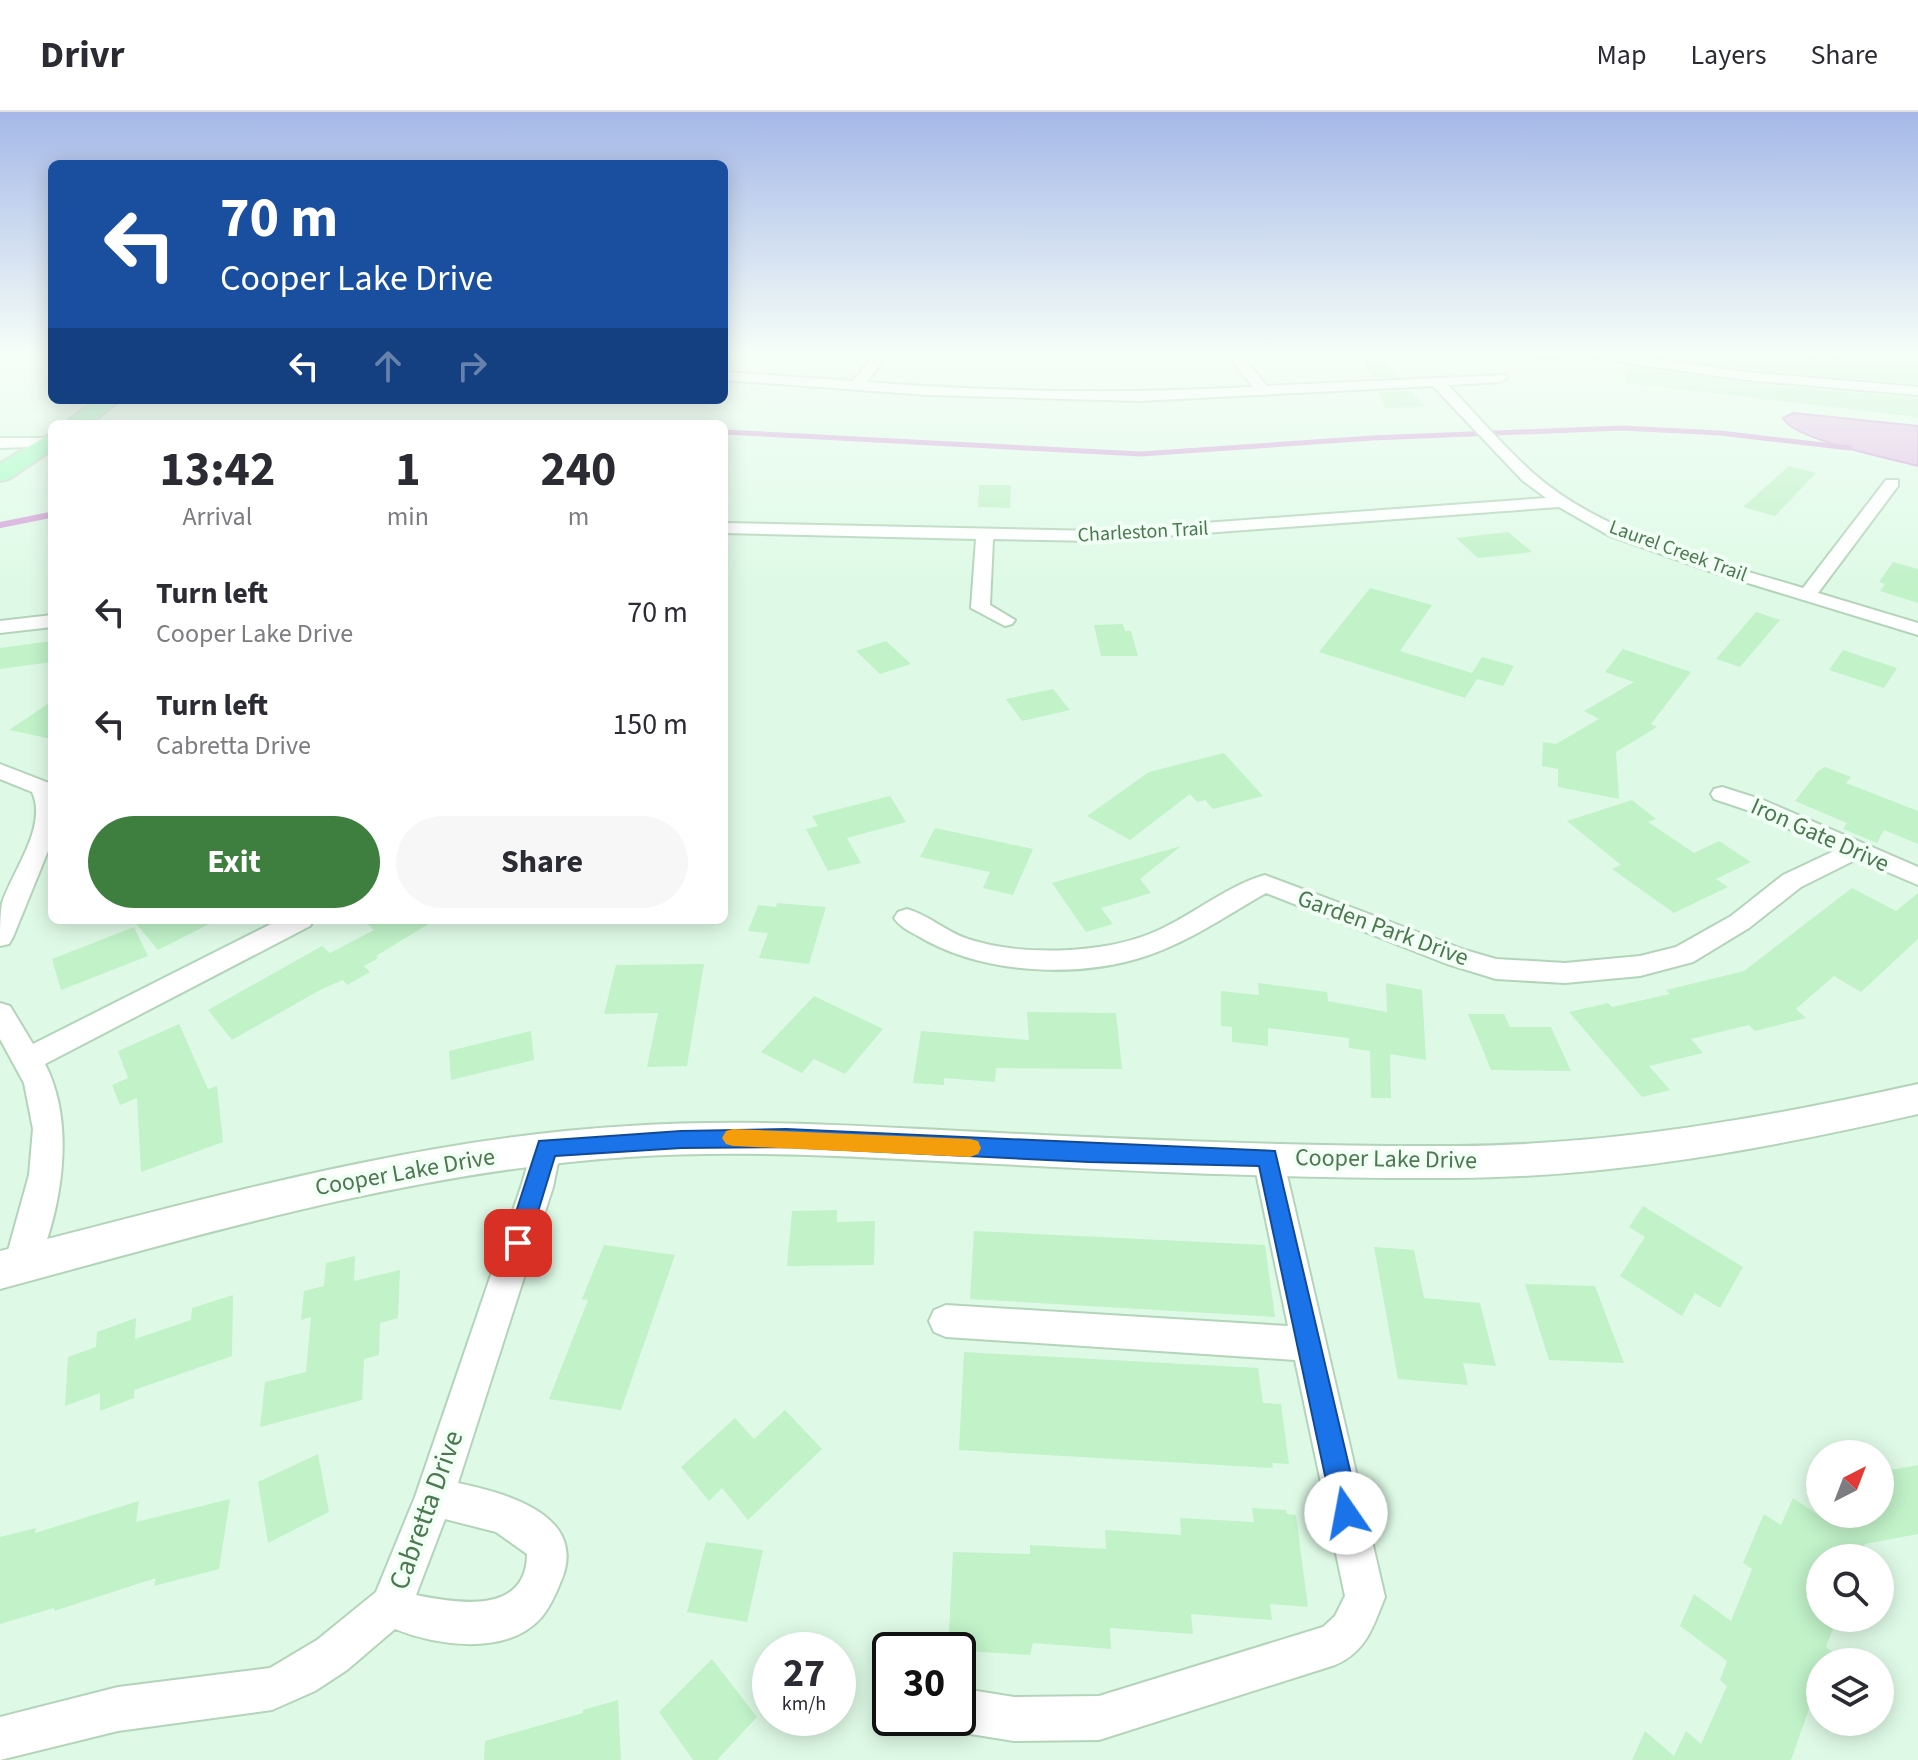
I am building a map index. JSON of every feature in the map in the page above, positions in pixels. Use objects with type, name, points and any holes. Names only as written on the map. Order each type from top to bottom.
[{"type":"main road","points":[[0,474],[48,443]]},
{"type":"street","name":"Laurel Creek Trail","points":[[1483,430],[1528,477],[1562,502],[1614,531],[1918,629]]},
{"type":"street","points":[[0,443],[48,442]]},
{"type":"street","points":[[1807,595],[1892,483]]},
{"type":"street","name":"Charleston Trail","points":[[728,528],[1096,536],[1562,502]]},
{"type":"street","points":[[985,535],[980,608],[1005,620]]},
{"type":"street","points":[[0,627],[48,621]]},
{"type":"street","points":[[0,771],[41,788],[48,797]]},
{"type":"street","name":"Iron Gate Drive","points":[[1722,794],[1755,805],[1918,877]]},
{"type":"street","points":[[0,937],[48,815]]},
{"type":"street","name":"Garden Park Drive","points":[[907,918],[956,945],[996,954],[1065,958],[1105,956],[1140,949],[1265,883],[1456,957],[1496,969],[1565,973],[1640,966],[1684,955],[1740,922],[1792,881],[1854,851]]},
{"type":"street","points":[[27,1060],[293,924]]},
{"type":"street","points":[[0,1013],[27,1060],[45,1105],[49,1131],[41,1192],[11,1268]]},
{"type":"street","name":"Cooper Lake Drive","points":[[11,1268],[299,1192],[453,1162],[546,1148],[632,1141],[772,1138],[1089,1153],[1459,1162],[1624,1152],[1775,1131],[1918,1099]]},
{"type":"street","name":"Cabretta Drive","points":[[0,1739],[118,1709],[272,1689],[300,1676],[332,1655],[391,1606],[434,1497],[537,1187],[546,1148]]},
{"type":"street","points":[[976,1713],[1014,1719],[1099,1718],[1335,1644],[1350,1631],[1365,1597],[1268,1158]]},
{"type":"street","points":[[946,1321],[1309,1344]]},
{"type":"street","points":[[391,1606],[405,1614],[478,1624],[504,1620],[525,1607],[535,1595],[547,1566],[548,1552],[543,1541],[508,1516],[434,1497]]},
{"type":"shaded area","points":[[0,430],[48,430],[48,924],[728,924],[728,430],[1918,430],[1918,1760],[0,1760]]},
{"type":"shaded area","points":[[1798,430],[1918,430],[1918,466],[1823,441]]},
{"type":"building","points":[[1789,466],[1816,473],[1775,516],[1743,507]]},
{"type":"building","points":[[979,485],[1011,485],[1010,508],[978,507]]},
{"type":"building","points":[[1508,532],[1532,552],[1478,558],[1456,538]]},
{"type":"building","points":[[1893,562],[1918,569],[1918,603],[1880,591],[1885,584],[1879,582]]},
{"type":"building","points":[[1370,588],[1432,605],[1400,651],[1472,673],[1482,657],[1514,666],[1503,686],[1477,679],[1465,698],[1319,652]]},
{"type":"building","points":[[1756,612],[1780,620],[1740,667],[1716,659]]},
{"type":"building","points":[[1123,624],[1125,631],[1131,631],[1138,656],[1101,656],[1094,625]]},
{"type":"building","points":[[886,641],[911,664],[880,674],[856,651]]},
{"type":"building","points":[[48,642],[48,663],[0,669],[0,648]]},
{"type":"building","points":[[1623,649],[1691,672],[1651,724],[1657,727],[1616,752],[1619,799],[1558,787],[1558,769],[1542,766],[1543,742],[1556,744],[1599,719],[1584,711],[1634,682],[1605,672]]},
{"type":"building","points":[[1843,650],[1897,668],[1884,688],[1829,670]]},
{"type":"building","points":[[1053,689],[1070,710],[1022,721],[1006,699]]},
{"type":"building","points":[[48,704],[48,738],[9,730]]},
{"type":"building","points":[[1224,753],[1263,796],[1213,809],[1205,800],[1197,802],[1190,794],[1130,840],[1087,816],[1149,772]]},
{"type":"building","points":[[1825,767],[1851,777],[1846,783],[1918,811],[1918,844],[1884,830],[1877,843],[1843,829],[1847,823],[1795,801],[1818,771]]},
{"type":"building","points":[[890,796],[906,822],[847,838],[861,863],[828,871],[806,829],[818,826],[812,816]]},
{"type":"building","points":[[1632,800],[1656,819],[1648,822],[1694,853],[1719,841],[1751,862],[1716,879],[1728,887],[1674,913],[1612,869],[1621,865],[1567,821]]},
{"type":"building","points":[[935,828],[1033,849],[1013,895],[983,888],[990,872],[920,857]]},
{"type":"building","points":[[1181,846],[1140,879],[1151,893],[1101,908],[1113,924],[1086,932],[1052,883]]},
{"type":"building","points":[[1852,888],[1896,911],[1918,893],[1918,939],[1861,992],[1834,976],[1796,1009],[1806,1018],[1755,1031],[1749,1025],[1691,1039],[1703,1053],[1649,1066],[1670,1090],[1642,1097],[1569,1012],[1608,1003],[1612,1007],[1670,994],[1666,990],[1744,971]]},
{"type":"building","points":[[777,903],[826,907],[809,964],[759,958],[768,933],[748,931],[758,905],[776,907]]},
{"type":"building","points":[[136,924],[209,924],[158,950]]},
{"type":"building","points":[[367,924],[428,924],[376,956],[378,958],[364,966],[370,972],[347,985],[343,980],[320,990],[232,1040],[208,1010],[322,946],[330,953],[374,930]]},
{"type":"building","points":[[134,927],[148,956],[61,990],[52,959]]},
{"type":"building","points":[[704,964],[687,1066],[647,1067],[658,1013],[604,1014],[616,965]]},
{"type":"building","points":[[1258,983],[1327,992],[1328,1001],[1387,1012],[1386,983],[1422,990],[1426,1060],[1390,1054],[1391,1098],[1371,1098],[1370,1051],[1349,1048],[1349,1038],[1268,1028],[1268,1046],[1232,1042],[1232,1027],[1221,1026],[1221,991],[1259,995]]},
{"type":"building","points":[[814,996],[883,1029],[845,1074],[814,1059],[802,1073],[761,1052]]},
{"type":"building","points":[[1027,1012],[1116,1013],[1122,1069],[996,1068],[995,1082],[944,1078],[944,1085],[913,1083],[921,1031],[1029,1040]]},
{"type":"building","points":[[1468,1014],[1504,1014],[1510,1027],[1551,1027],[1571,1071],[1491,1070]]},
{"type":"building","points":[[179,1024],[208,1089],[217,1086],[223,1142],[141,1172],[137,1098],[120,1105],[112,1085],[128,1078],[118,1051]]},
{"type":"building","points":[[531,1031],[534,1060],[451,1080],[449,1051]]},
{"type":"building","points":[[1643,1206],[1743,1267],[1720,1308],[1695,1293],[1682,1316],[1620,1276],[1645,1237],[1629,1227]]},
{"type":"building","points":[[837,1210],[837,1222],[875,1221],[874,1265],[787,1266],[792,1211]]},
{"type":"building","points":[[974,1231],[1265,1245],[1275,1317],[970,1299]]},
{"type":"building","points":[[604,1245],[675,1255],[621,1410],[549,1399],[588,1300],[582,1299]]},
{"type":"building","points":[[1374,1247],[1414,1250],[1424,1298],[1480,1303],[1496,1366],[1463,1363],[1468,1385],[1398,1379]]},
{"type":"building","points":[[355,1256],[354,1281],[400,1270],[398,1318],[380,1323],[379,1355],[364,1359],[362,1400],[260,1427],[265,1382],[306,1372],[311,1317],[301,1320],[304,1291],[324,1286],[326,1263]]},
{"type":"building","points":[[1525,1284],[1595,1286],[1624,1363],[1549,1360]]},
{"type":"building","points":[[233,1295],[232,1356],[134,1390],[134,1398],[100,1411],[100,1393],[65,1406],[68,1357],[96,1347],[97,1332],[136,1318],[135,1339],[191,1320],[192,1308]]},
{"type":"building","points":[[964,1352],[1258,1368],[1263,1403],[1281,1404],[1289,1464],[1272,1463],[1273,1468],[959,1450]]},
{"type":"building","points":[[785,1410],[822,1449],[748,1520],[722,1488],[709,1501],[681,1467],[735,1418],[754,1439]]},
{"type":"building","points":[[318,1454],[329,1512],[268,1543],[258,1482]]},
{"type":"building","points":[[1918,1465],[1918,1534],[1865,1544],[1806,1544],[1806,1632],[1832,1632],[1827,1648],[1806,1648],[1806,1718],[1791,1760],[1632,1760],[1645,1731],[1674,1756],[1686,1731],[1701,1744],[1727,1686],[1720,1680],[1727,1661],[1680,1626],[1694,1594],[1731,1621],[1752,1569],[1743,1563],[1764,1514],[1781,1525],[1793,1498],[1806,1507],[1806,1528],[1894,1528],[1894,1469]]},
{"type":"building","points":[[230,1499],[219,1569],[154,1586],[156,1578],[54,1611],[54,1608],[0,1624],[0,1537],[36,1528],[35,1533],[139,1501],[136,1522]]},
{"type":"building","points":[[1252,1508],[1286,1510],[1287,1514],[1296,1515],[1308,1607],[1270,1604],[1272,1620],[1191,1614],[1193,1634],[1110,1628],[1111,1649],[1033,1643],[1030,1655],[976,1652],[976,1632],[949,1632],[953,1552],[1030,1554],[1030,1545],[1106,1549],[1105,1530],[1181,1535],[1180,1518],[1254,1522]]},
{"type":"building","points":[[706,1542],[763,1550],[747,1622],[687,1612]]},
{"type":"building","points":[[712,1659],[752,1711],[752,1722],[717,1760],[693,1760],[659,1712]]},
{"type":"building","points":[[618,1700],[621,1760],[484,1760],[485,1741]]},
{"type":"waterway","points":[[728,432],[1141,454],[1372,438],[1574,430]]},
{"type":"waterway","points":[[1659,430],[1720,433],[1850,448]]},
{"type":"waterway","points":[[40,517],[48,515]]},
{"type":"waterway","points":[[40,517],[48,516]]},
{"type":"waterway","points":[[0,525],[40,517]]},
{"type":"slow traffic","points":[[733,1138],[970,1148]]},
{"type":"route","points":[[518,1243],[546,1148],[632,1141],[786,1138],[1089,1153],[1268,1158],[1346,1513]]}]
